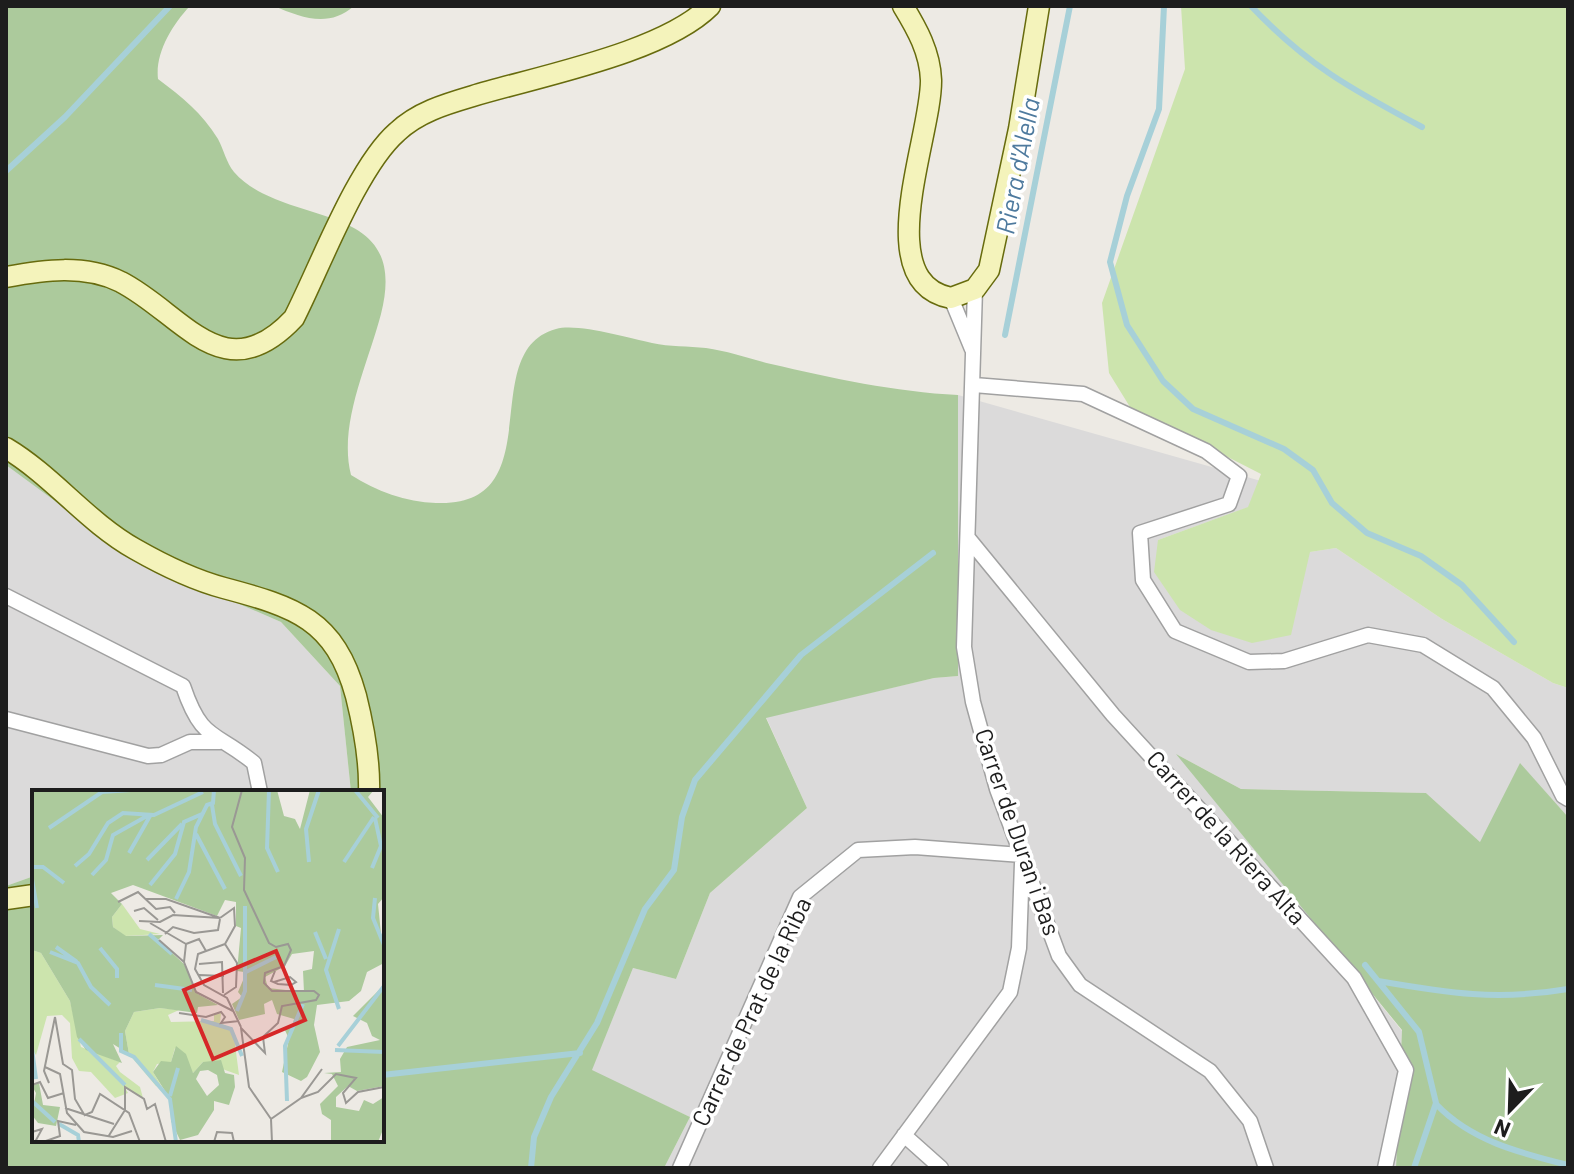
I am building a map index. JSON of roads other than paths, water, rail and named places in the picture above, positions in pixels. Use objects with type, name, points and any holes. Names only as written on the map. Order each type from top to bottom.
[{"type":"main road","points":[[6,277],[54,270],[95,273],[132,289],[204,342],[236,350],[252,347],[283,329],[294,318],[367,169],[395,133],[409,122],[450,102],[663,39],[695,20],[710,6]]},
{"type":"main road","points":[[903,6],[919,32],[929,63],[931,82],[920,161],[908,217],[908,256],[925,286],[951,298],[975,289],[984,281],[996,244],[1039,6]]},
{"type":"main road","points":[[6,448],[124,543],[164,565],[223,588],[281,603],[305,616],[325,633],[349,671],[364,728],[369,790]]},
{"type":"main road","points":[[6,899],[32,895]]},
{"type":"street","name":"Carrer de Duran i Bas","points":[[975,289],[964,647],[973,702],[997,789],[1059,956],[1080,985],[1210,1071],[1250,1121],[1266,1168]]},
{"type":"street","name":"Carrer de Duran i Bas","points":[[951,298],[975,356]]},
{"type":"street","points":[[974,385],[1083,394],[1206,451],[1239,476],[1229,504],[1140,533],[1143,580],[1175,631],[1249,662],[1284,661],[1368,635],[1423,645],[1493,688],[1534,738],[1563,796],[1568,799]]},
{"type":"street","name":"Carrer de la Riera Alta","points":[[968,538],[1113,715],[1354,978],[1406,1070],[1385,1168]]},
{"type":"street","points":[[6,596],[183,686],[196,720],[206,732],[225,741],[254,763],[260,788]]},
{"type":"street","points":[[6,719],[148,756],[190,742],[225,741]]},
{"type":"street","name":"Carrer de Prat de la Riba","points":[[680,1168],[800,897],[858,850],[915,847],[1022,855]]},
{"type":"street","points":[[880,1168],[1010,992],[1019,948],[1022,855]]},
{"type":"street","points":[[904,1135],[941,1168]]},
{"type":"waterway","points":[[6,171],[65,117],[170,6]]},
{"type":"waterway","name":"Riera d'Alella","points":[[1005,335],[1070,6]]},
{"type":"waterway","points":[[1164,6],[1159,109],[1127,196],[1110,262],[1127,325],[1163,381],[1193,409],[1284,449],[1313,470],[1332,503],[1367,533],[1421,556],[1462,585],[1514,642]]},
{"type":"waterway","points":[[1251,6],[1311,60],[1422,127]]},
{"type":"waterway","points":[[531,1168],[534,1137],[551,1097],[597,1023],[645,909],[674,870],[682,817],[695,780],[801,655],[933,553]]},
{"type":"waterway","points":[[1365,965],[1419,1032],[1436,1103],[1414,1168]]},
{"type":"waterway","points":[[1378,981],[1495,995],[1568,989]]},
{"type":"waterway","points":[[384,1075],[580,1053]]},
{"type":"waterway","points":[[1436,1104],[1465,1127],[1497,1144],[1568,1165]]}]
